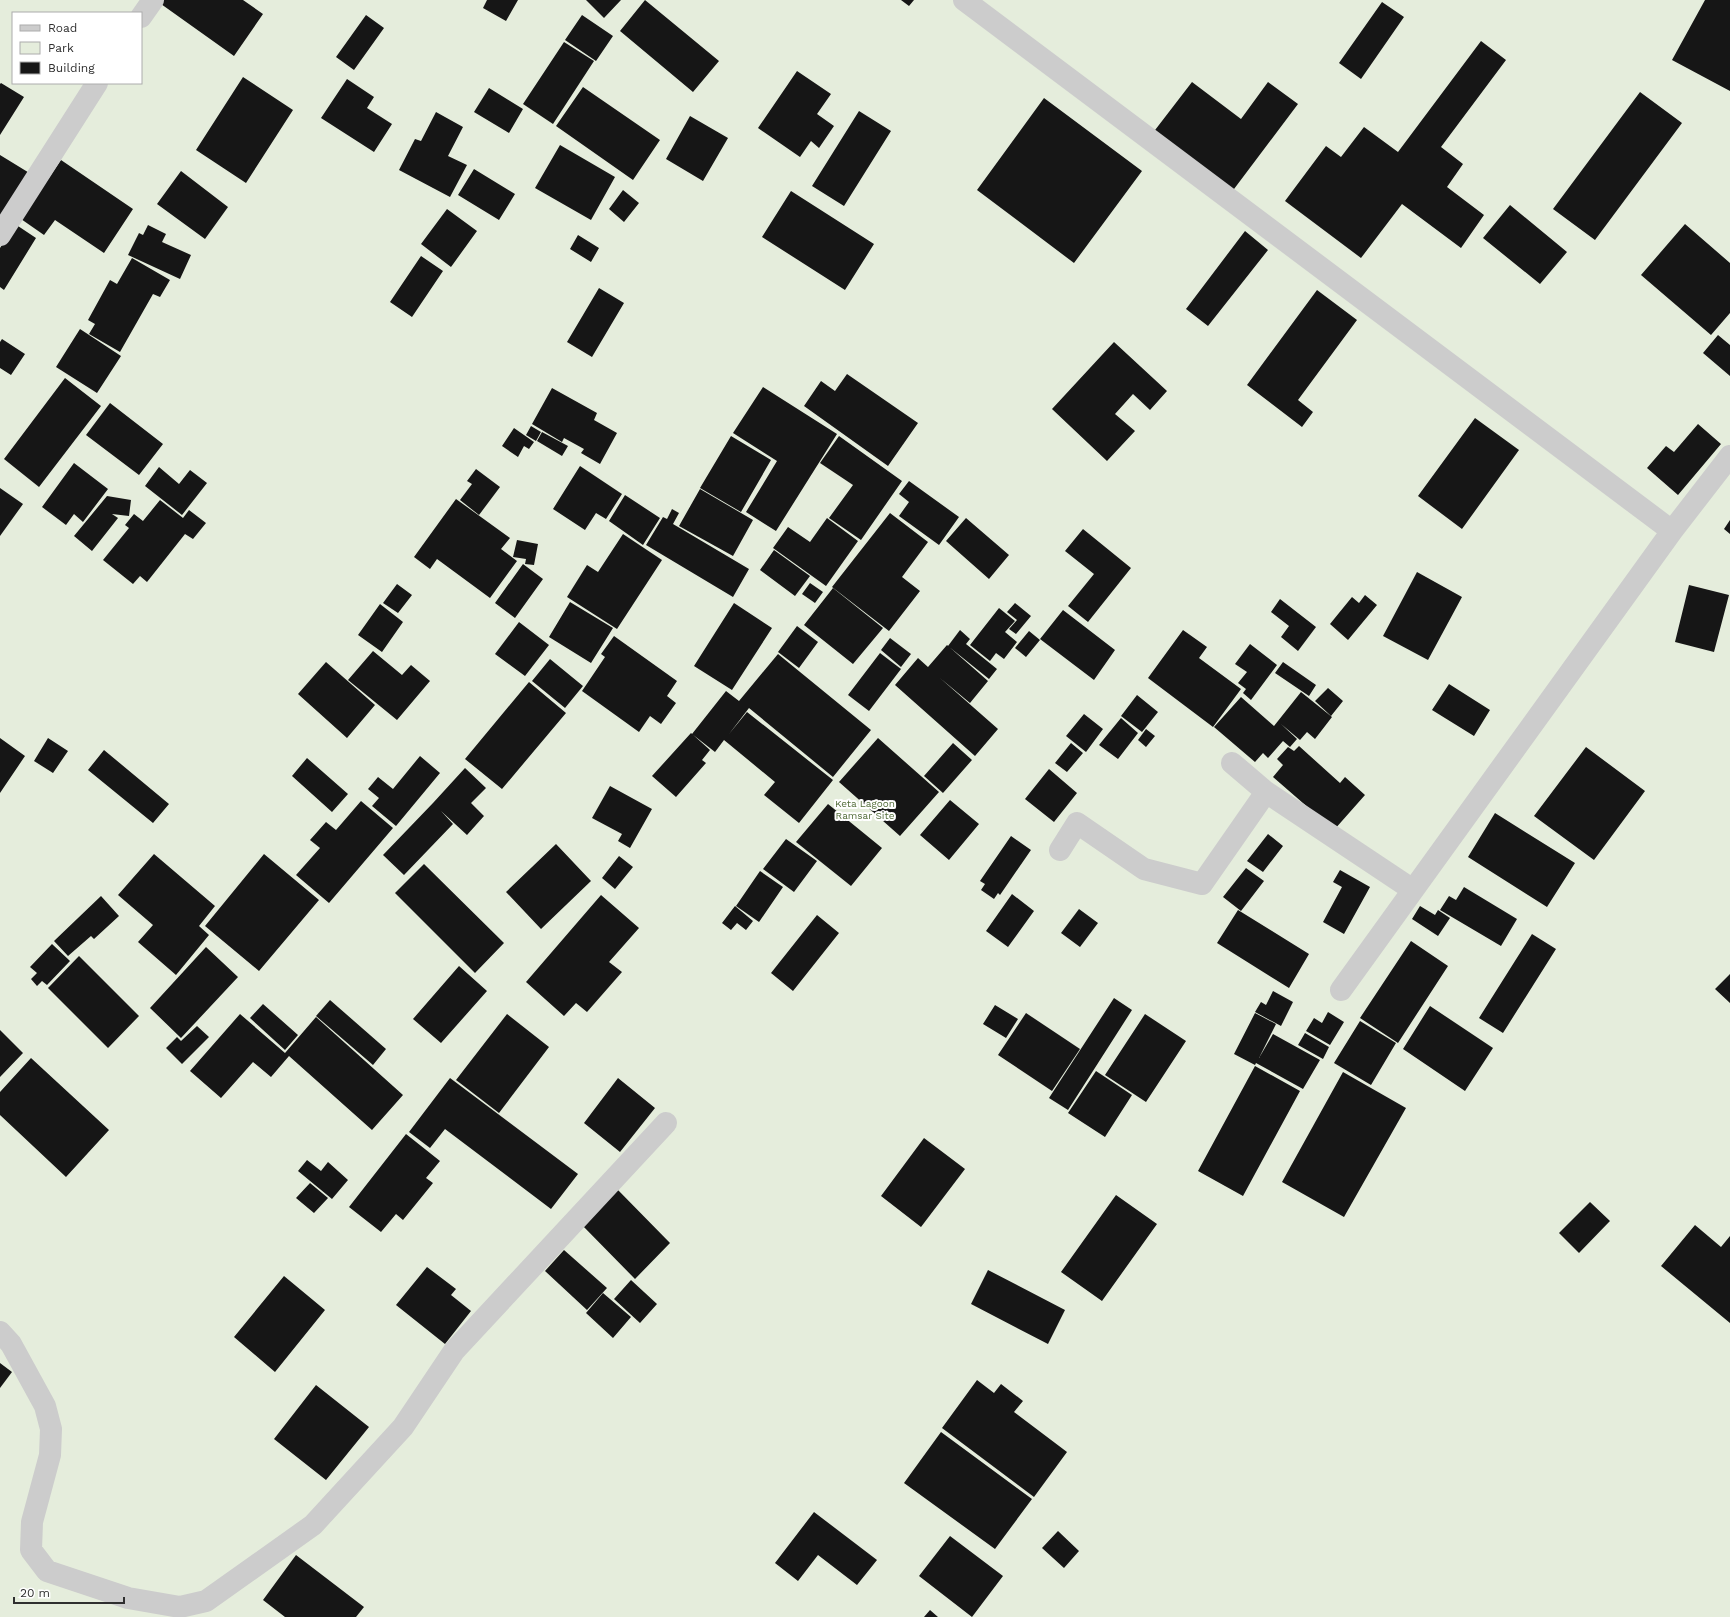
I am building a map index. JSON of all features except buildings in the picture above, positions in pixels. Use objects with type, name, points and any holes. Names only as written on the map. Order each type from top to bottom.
[{"type":"street","points":[[142,15],[152,0]]},
{"type":"street","points":[[964,0],[1672,531]]},
{"type":"street","points":[[0,235],[96,84]]},
{"type":"street","points":[[1341,990],[1672,531],[1730,456]]},
{"type":"street","points":[[1232,762],[1266,792],[1413,890]]},
{"type":"street","points":[[1060,850],[1077,823],[1144,869],[1202,884],[1266,792]]},
{"type":"street","points":[[0,1332],[11,1344],[45,1406],[52,1429],[50,1455],[32,1522],[31,1550],[47,1571],[128,1598],[180,1606],[206,1601],[313,1525],[403,1427],[454,1351],[666,1123]]},
{"type":"green space","name":"Keta Lagoon Ramsar Site","points":[[0,0],[1730,0],[1730,1617],[0,1617]]}]
